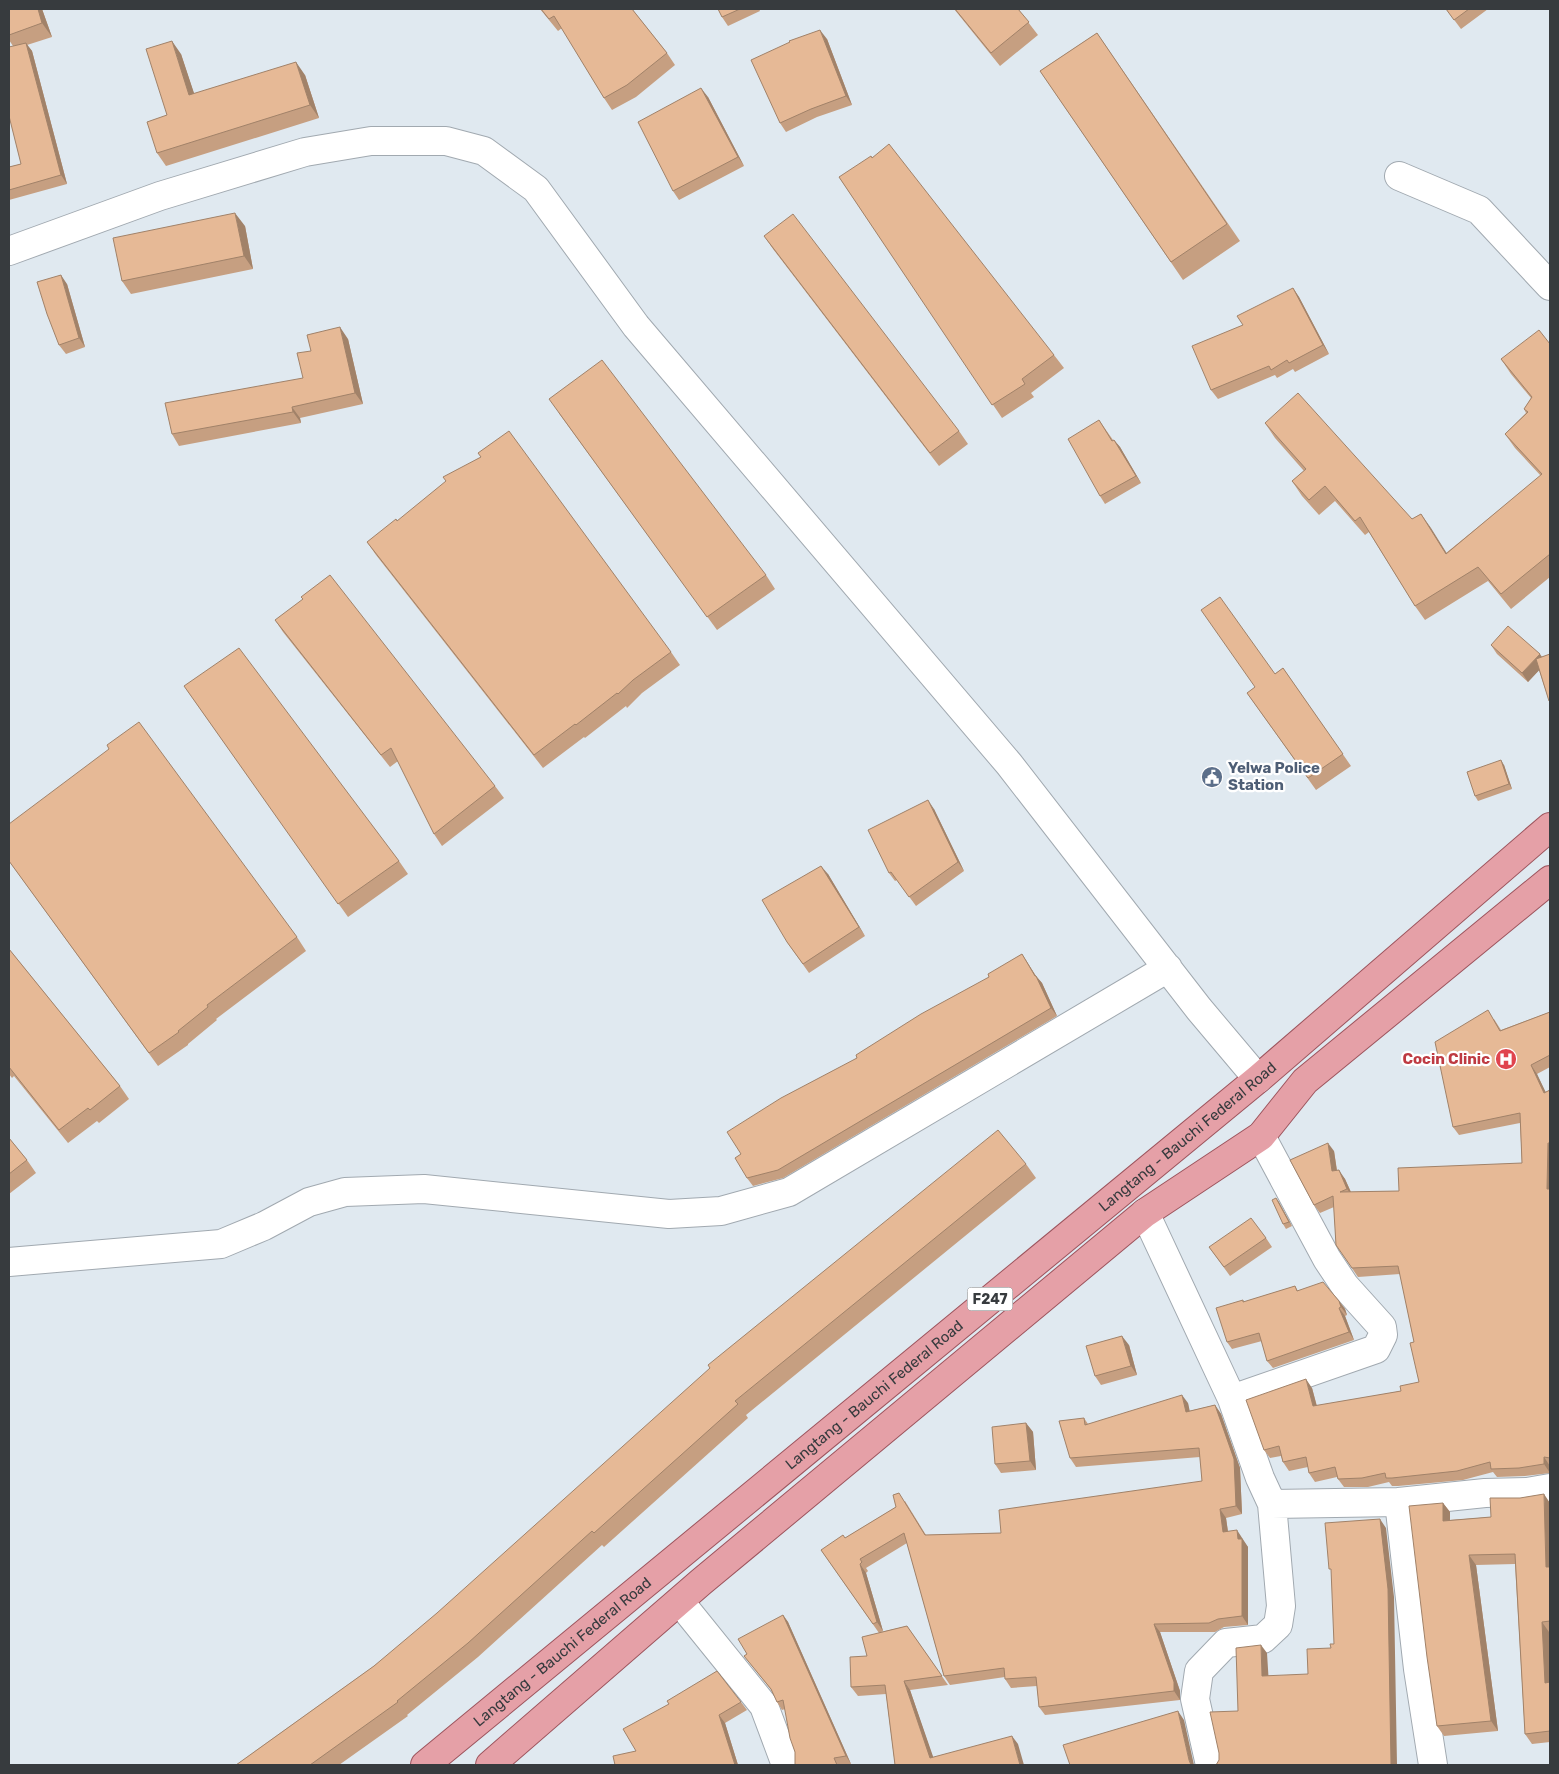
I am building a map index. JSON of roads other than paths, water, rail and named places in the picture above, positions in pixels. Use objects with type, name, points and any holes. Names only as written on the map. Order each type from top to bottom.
[{"type":"main road","name":"Langtang - Bauchi Federal Road","points":[[425,1765],[1258,1079],[1550,827]]},
{"type":"main road","name":"F247","points":[[503,1761],[732,1556],[1144,1213],[1261,1136],[1305,1082],[1550,880]]},
{"type":"street","points":[[9,251],[160,196],[305,152],[370,141],[446,141],[484,151],[536,189],[636,326],[1009,764],[1199,1009],[1258,1079]]},
{"type":"street","points":[[1399,176],[1479,210],[1550,286]]},
{"type":"street","points":[[9,1262],[221,1244],[264,1226],[309,1202],[345,1192],[424,1189],[669,1214],[721,1210],[789,1192],[1168,968]]},
{"type":"street","points":[[1232,1399],[1376,1349],[1383,1335],[1382,1327],[1345,1286],[1327,1259],[1261,1136]]},
{"type":"street","points":[[1144,1213],[1232,1399],[1260,1478],[1272,1504],[1281,1606],[1278,1625],[1263,1639],[1226,1643],[1199,1671],[1195,1699],[1210,1765]]},
{"type":"street","points":[[1272,1504],[1399,1502],[1485,1493],[1527,1492],[1550,1488]]},
{"type":"street","points":[[1399,1502],[1418,1669],[1433,1765]]},
{"type":"street","points":[[680,1602],[764,1706],[786,1765]]},
{"type":"place","name":"Yelwa Police Station","points":[[1212,777]]},
{"type":"place","name":"Cocin Clinic","points":[[1506,1059]]}]
